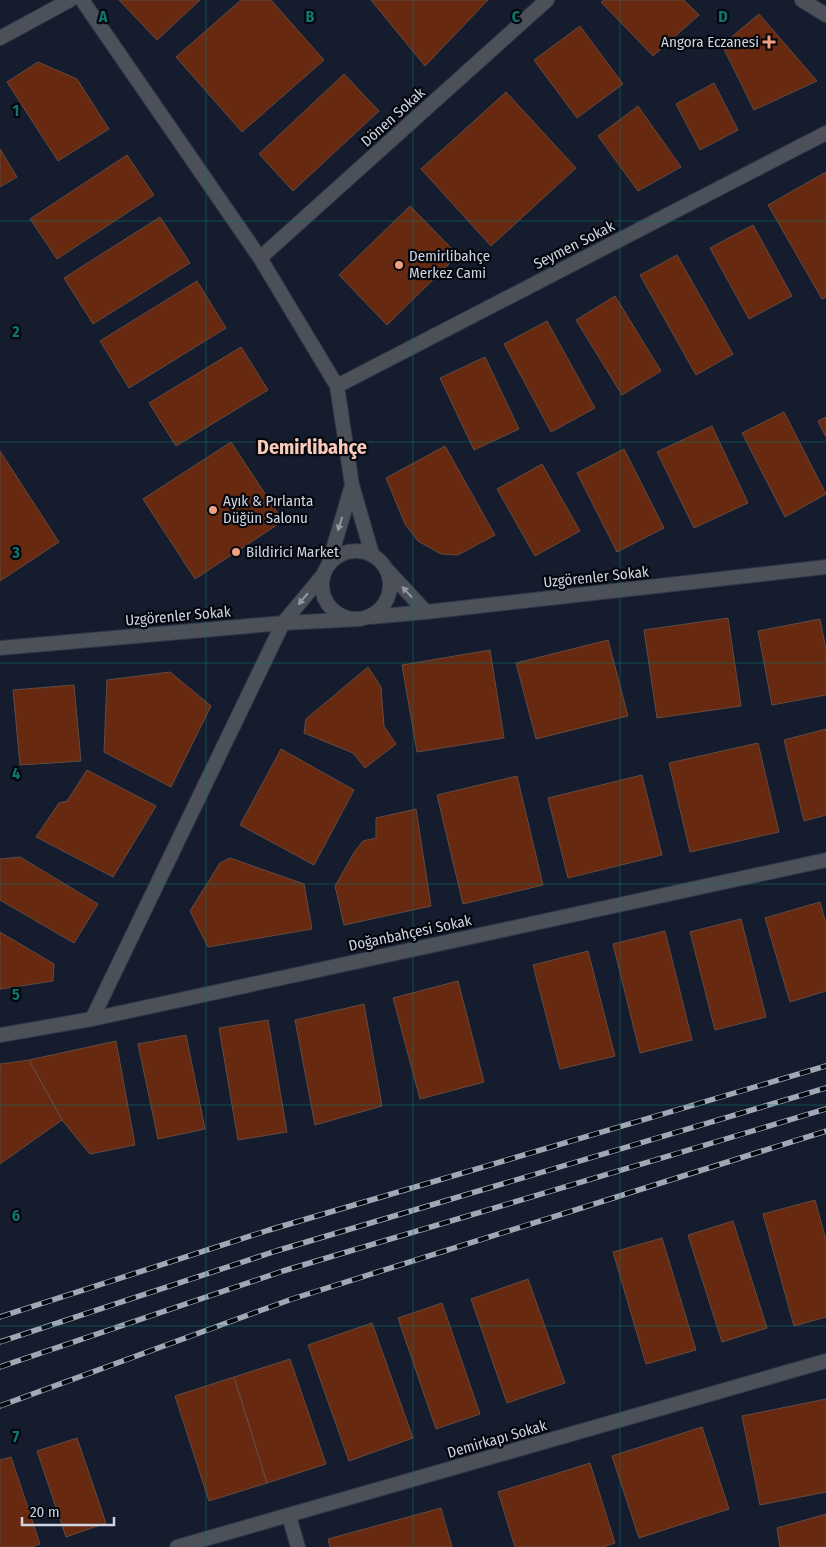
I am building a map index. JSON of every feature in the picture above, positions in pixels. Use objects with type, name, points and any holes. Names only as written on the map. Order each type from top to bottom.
[{"type":"street","points":[[0,38],[70,0]]},
{"type":"street","points":[[82,0],[260,258],[337,386],[352,484],[372,554]]},
{"type":"street","name":"Dönen Sokak","points":[[260,258],[547,0]]},
{"type":"street","points":[[802,0],[826,15]]},
{"type":"street","name":"Seymen Sokak","points":[[337,386],[826,133]]},
{"type":"street","points":[[352,484],[322,586],[324,597],[329,607],[348,619],[365,618],[379,611],[386,602],[390,587],[388,571]]},
{"type":"street","points":[[92,1019],[283,623],[337,555],[360,550],[379,558],[388,571],[426,612]]},
{"type":"street","name":"Uzgörenler Sokak","points":[[0,648],[283,623],[365,618],[826,567]]},
{"type":"street","name":"Doğanbahçesi Sokak","points":[[0,1035],[92,1019],[826,860]]},
{"type":"street","name":"Demirkapı Sokak","points":[[176,1547],[826,1361]]},
{"type":"street","points":[[289,1516],[298,1547]]},
{"type":"building","points":[[119,0],[200,0],[157,40]]},
{"type":"building","points":[[241,0],[271,0],[324,60],[242,132],[176,57]]},
{"type":"building","points":[[371,0],[488,0],[425,66]]},
{"type":"building","points":[[604,0],[684,0],[699,15],[653,56],[601,2]]},
{"type":"building","points":[[759,14],[817,81],[754,110],[722,45]]},
{"type":"building","points":[[580,26],[623,84],[577,118],[534,60]]},
{"type":"building","points":[[38,62],[77,79],[109,129],[58,161],[7,82]]},
{"type":"building","points":[[344,74],[379,111],[293,191],[259,154]]},
{"type":"building","points":[[714,83],[738,130],[700,150],[676,104]]},
{"type":"building","points":[[506,92],[576,168],[491,246],[421,169]]},
{"type":"building","points":[[638,106],[681,167],[638,191],[598,136]]},
{"type":"building","points":[[0,149],[17,177],[0,187]]},
{"type":"building","points":[[127,155],[154,195],[57,259],[30,219]]},
{"type":"building","points":[[826,172],[826,297],[822,299],[768,205]]},
{"type":"building","name":"Demirlibahçe Merkez Cami","points":[[410,206],[458,255],[387,325],[339,275]]},
{"type":"building","points":[[160,217],[190,263],[93,324],[64,278]]},
{"type":"building","points":[[753,225],[792,296],[749,319],[710,248]]},
{"type":"building","points":[[677,255],[733,354],[696,375],[640,275]]},
{"type":"building","points":[[197,281],[226,328],[129,388],[100,341]]},
{"type":"building","points":[[615,296],[661,371],[622,395],[576,320]]},
{"type":"building","points":[[547,321],[595,408],[551,432],[504,344]]},
{"type":"building","points":[[241,347],[268,390],[176,446],[149,403]]},
{"type":"building","points":[[485,357],[519,429],[474,450],[440,378]]},
{"type":"building","points":[[784,412],[826,494],[785,517],[742,433]]},
{"type":"building","points":[[826,417],[826,437],[818,421]]},
{"type":"building","points":[[712,426],[748,503],[694,528],[657,452]]},
{"type":"building","name":"Ayık & Pırlanta Düğün Salonu","points":[[231,442],[283,521],[195,579],[143,499]]},
{"type":"building","points":[[445,446],[495,535],[458,555],[441,554],[418,541],[405,524],[386,478]]},
{"type":"building","points":[[624,449],[664,528],[617,552],[577,473]]},
{"type":"building","points":[[0,451],[59,542],[0,581]]},
{"type":"building","points":[[542,464],[580,531],[535,556],[497,489]]},
{"type":"building","points":[[728,618],[741,706],[657,718],[644,630]]},
{"type":"building","points":[[820,619],[826,650],[826,695],[772,705],[758,631]]},
{"type":"building","points":[[608,640],[628,716],[536,739],[516,663]]},
{"type":"building","points":[[490,650],[504,738],[417,752],[402,665]]},
{"type":"building","points":[[368,667],[381,687],[384,726],[396,744],[365,768],[353,753],[304,733],[306,719]]},
{"type":"building","points":[[170,672],[211,706],[171,787],[104,752],[107,680]]},
{"type":"building","points":[[74,685],[81,761],[20,765],[13,690]]},
{"type":"building","points":[[826,729],[826,815],[804,821],[784,740]]},
{"type":"building","points":[[758,743],[779,832],[690,852],[669,763]]},
{"type":"building","points":[[281,749],[354,790],[314,865],[240,825]]},
{"type":"building","points":[[87,770],[156,806],[113,877],[36,837],[59,803],[67,801]]},
{"type":"building","points":[[642,775],[662,855],[568,878],[548,798]]},
{"type":"building","points":[[517,776],[543,885],[463,904],[437,795]]},
{"type":"building","points":[[416,809],[431,906],[344,925],[335,886],[355,851],[363,841],[376,838],[376,818]]},
{"type":"building","points":[[20,857],[98,904],[74,943],[0,900],[0,859]]},
{"type":"building","points":[[230,858],[304,884],[312,929],[208,947],[190,911],[220,863]]},
{"type":"building","points":[[820,902],[826,924],[826,991],[790,1002],[765,918]]},
{"type":"building","points":[[741,919],[766,1017],[715,1030],[690,932]]},
{"type":"building","points":[[665,931],[692,1040],[640,1053],[613,944]]},
{"type":"building","points":[[0,932],[54,964],[53,981],[0,989]]},
{"type":"building","points":[[588,951],[615,1056],[560,1069],[533,965]]},
{"type":"building","points":[[458,981],[484,1082],[420,1099],[393,998]]},
{"type":"building","points":[[364,1004],[382,1106],[315,1125],[295,1020]]},
{"type":"building","points":[[268,1020],[287,1132],[238,1140],[219,1028]]},
{"type":"building","points":[[186,1035],[205,1129],[158,1139],[138,1044]]},
{"type":"building","points":[[116,1041],[135,1145],[90,1154],[62,1120],[29,1060]]},
{"type":"building","points":[[29,1060],[62,1120],[0,1164],[0,1064]]},
{"type":"building","points":[[815,1200],[826,1240],[826,1317],[794,1326],[763,1214]]},
{"type":"building","points":[[733,1221],[767,1328],[722,1342],[688,1235]]},
{"type":"building","points":[[662,1238],[696,1350],[646,1364],[613,1252]]},
{"type":"building","points":[[528,1279],[565,1383],[507,1403],[471,1299]]},
{"type":"building","points":[[442,1303],[480,1414],[436,1429],[398,1318]]},
{"type":"building","points":[[372,1323],[413,1438],[349,1461],[308,1345]]},
{"type":"building","points":[[290,1359],[326,1464],[267,1483],[234,1377]]},
{"type":"building","points":[[234,1377],[267,1483],[209,1501],[175,1396]]},
{"type":"building","points":[[826,1399],[826,1492],[760,1505],[742,1416]]},
{"type":"building","points":[[702,1427],[729,1509],[639,1538],[612,1456]]},
{"type":"building","points":[[77,1438],[106,1523],[66,1537],[37,1451]]},
{"type":"building","points":[[11,1457],[40,1544],[32,1547],[0,1547],[0,1460]]},
{"type":"building","points":[[590,1463],[615,1543],[603,1547],[515,1547],[498,1492]]},
{"type":"building","points":[[441,1508],[452,1547],[330,1547],[328,1539]]},
{"type":"building","points":[[826,1514],[826,1547],[780,1547],[777,1528]]},
{"type":"railway","points":[[0,1317],[269,1230],[826,1066]]},
{"type":"railway","points":[[0,1342],[276,1251],[826,1088]]},
{"type":"railway","points":[[0,1367],[283,1271],[826,1109]]},
{"type":"railway","points":[[0,1406],[292,1299],[826,1131]]},
{"type":"place","name":"Angora Eczanesi","points":[[769,42]]},
{"type":"place","name":"Demirlibahçe Merkez Cami","points":[[399,265]]},
{"type":"place","name":"Ayık & Pırlanta Düğün Salonu","points":[[213,510]]},
{"type":"place","name":"Bildirici Market","points":[[236,552]]},
{"type":"district","name":"Demirlibahçe","points":[[312,447]]}]
